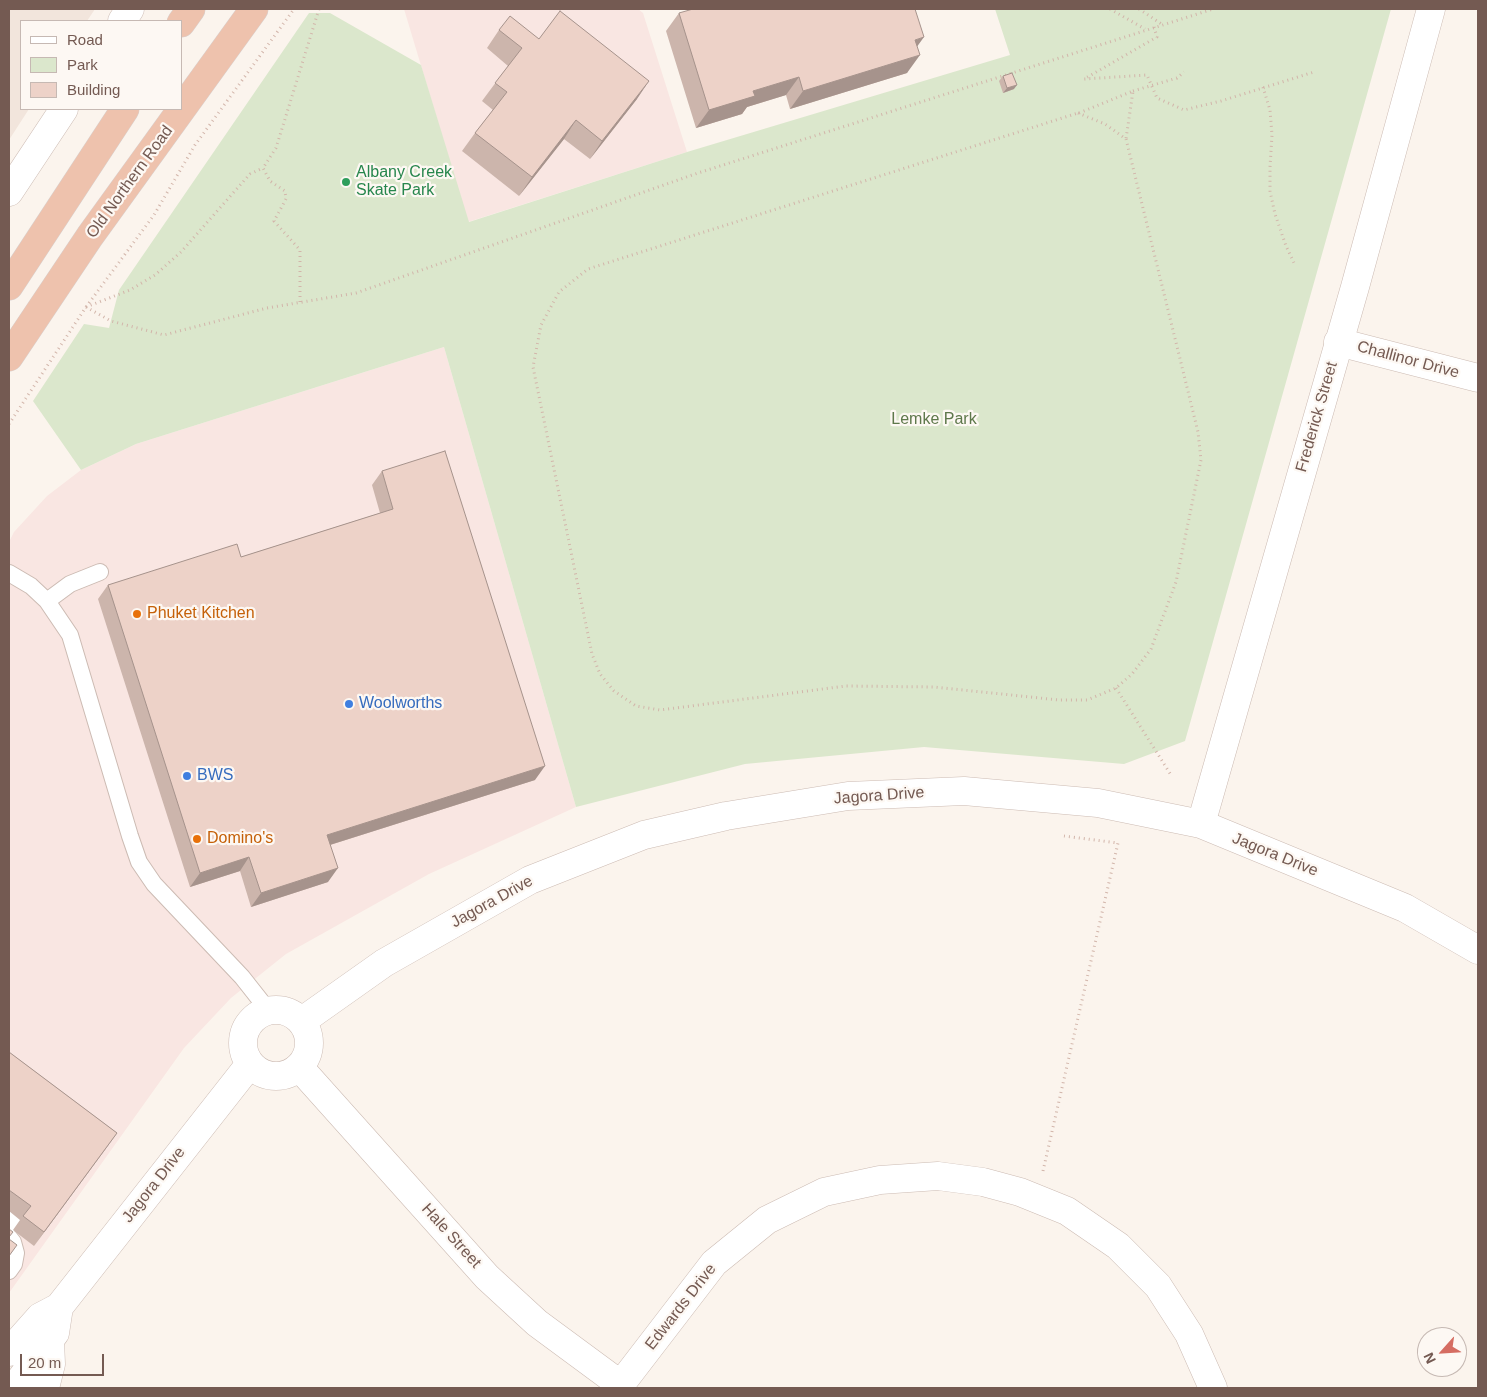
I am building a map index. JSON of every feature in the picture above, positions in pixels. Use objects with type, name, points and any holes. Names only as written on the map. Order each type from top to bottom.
[{"type":"highway","points":[[182,22],[191,9]]},
{"type":"highway","name":"Old Northern Road","points":[[182,109],[254,9]]},
{"type":"highway","points":[[9,286],[124,110]]},
{"type":"highway","name":"Old Northern Road","points":[[9,356],[90,236],[181,110]]},
{"type":"street","points":[[123,20],[130,9]]},
{"type":"street","name":"Frederick Street","points":[[1201,824],[1355,287],[1432,9]]},
{"type":"street","points":[[9,192],[63,110]]},
{"type":"street","name":"Challinor Drive","points":[[1338,342],[1478,378]]},
{"type":"street","name":"Jagora Drive","points":[[302,1021],[384,963],[530,880],[644,835],[726,816],[848,796],[964,790],[1098,803],[1201,824],[1405,908],[1478,950]]},
{"type":"street","points":[[268,1010],[282,1010],[293,1014],[302,1021],[308,1032],[308,1051],[304,1062],[289,1074],[274,1076],[262,1074],[250,1064],[244,1054],[242,1043],[247,1025],[257,1014],[268,1010]]},
{"type":"street","name":"Jagora Drive","points":[[9,1352],[40,1317],[58,1307],[250,1064]]},
{"type":"street","name":"Hale Street","points":[[299,1067],[487,1277],[537,1323],[620,1386]]},
{"type":"street","name":"Edwards Drive","points":[[620,1386],[714,1263],[767,1220],[824,1192],[880,1180],[938,1176],[983,1182],[1020,1192],[1067,1211],[1118,1246],[1158,1286],[1189,1334],[1213,1388]]},
{"type":"street","points":[[14,1388],[55,1333],[58,1307]]},
{"type":"street","points":[[45,1388],[51,1364],[50,1340]]},
{"type":"lane","points":[[47,601],[70,584],[100,572]]},
{"type":"lane","points":[[9,573],[31,586],[47,601],[70,634],[139,862],[154,884],[242,977],[268,1010]]},
{"type":"lane","points":[[9,1271],[14,1264],[16,1253],[11,1227]]},
{"type":"path","points":[[9,424],[86,308],[154,215],[195,146],[294,9]]},
{"type":"path","points":[[86,308],[130,290],[155,275],[181,252],[250,174],[263,168],[276,148],[319,9]]},
{"type":"path","points":[[1110,9],[1146,30]]},
{"type":"path","points":[[1139,9],[1162,25]]},
{"type":"path","points":[[86,308],[111,322],[164,335],[267,308],[356,293],[698,173],[1213,9]]},
{"type":"path","points":[[1154,27],[1157,37],[1084,79],[1147,75],[1157,98],[1184,110],[1314,72]]},
{"type":"path","points":[[1133,90],[1126,139],[1198,432],[1201,460],[1176,582],[1151,649],[1132,674],[1116,688],[1087,700],[1059,700],[934,687],[846,686],[660,710],[636,706],[614,691],[600,674],[592,654],[533,367],[542,325],[559,292],[588,269],[1078,114],[1133,90],[1178,78],[1184,72]]},
{"type":"path","points":[[1263,87],[1270,110],[1272,135],[1270,192],[1275,214],[1294,263]]},
{"type":"path","points":[[1078,114],[1104,124],[1126,139]]},
{"type":"path","points":[[263,168],[270,181],[285,191],[286,199],[274,221],[300,250],[300,302]]},
{"type":"path","points":[[1116,688],[1170,775]]},
{"type":"path","points":[[1042,1172],[1118,843],[1064,836]]},
{"type":"shaded area","points":[[9,9],[95,9],[88,20],[20,20],[20,110],[28,110],[9,140]]},
{"type":"shaded area","points":[[404,9],[638,9],[643,13],[687,152],[468,222]]},
{"type":"shaded area","points":[[444,347],[576,807],[429,874],[286,954],[231,998],[184,1048],[9,1293],[9,542],[14,532],[47,496],[81,470],[136,444]]},
{"type":"green space","name":"Lemke Park","points":[[995,9],[1391,9],[1185,741],[1124,764],[924,747],[745,764],[576,807],[444,347],[136,444],[81,470],[33,401],[84,324],[109,328],[119,290],[309,13],[330,13],[421,65],[469,222],[687,152],[1010,55]]},
{"type":"building","points":[[693,9],[915,9],[924,37],[915,40],[920,55],[803,91],[799,77],[753,91],[755,96],[709,110],[679,13]]},
{"type":"building","points":[[560,11],[649,81],[602,141],[576,120],[532,177],[475,133],[507,92],[495,83],[522,48],[499,30],[510,16],[539,39]]},
{"type":"building","points":[[1012,73],[1017,85],[1007,88],[1003,76]]},
{"type":"building","points":[[445,451],[545,766],[327,835],[338,868],[261,893],[249,857],[200,873],[108,585],[237,544],[241,557],[393,509],[382,471]]},
{"type":"building","points":[[9,1052],[117,1133],[44,1232],[23,1216],[31,1206],[9,1190]]},
{"type":"building","points":[[9,1229],[13,1232],[9,1237]]},
{"type":"building","points":[[9,1239],[17,1245],[9,1256]]},
{"type":"place","name":"Albany Creek Skate Park","points":[[346,182]]},
{"type":"place","name":"Phuket Kitchen","points":[[137,614]]},
{"type":"place","name":"Woolworths","points":[[349,704]]},
{"type":"place","name":"BWS","points":[[187,776]]},
{"type":"place","name":"Domino's","points":[[197,839]]}]
